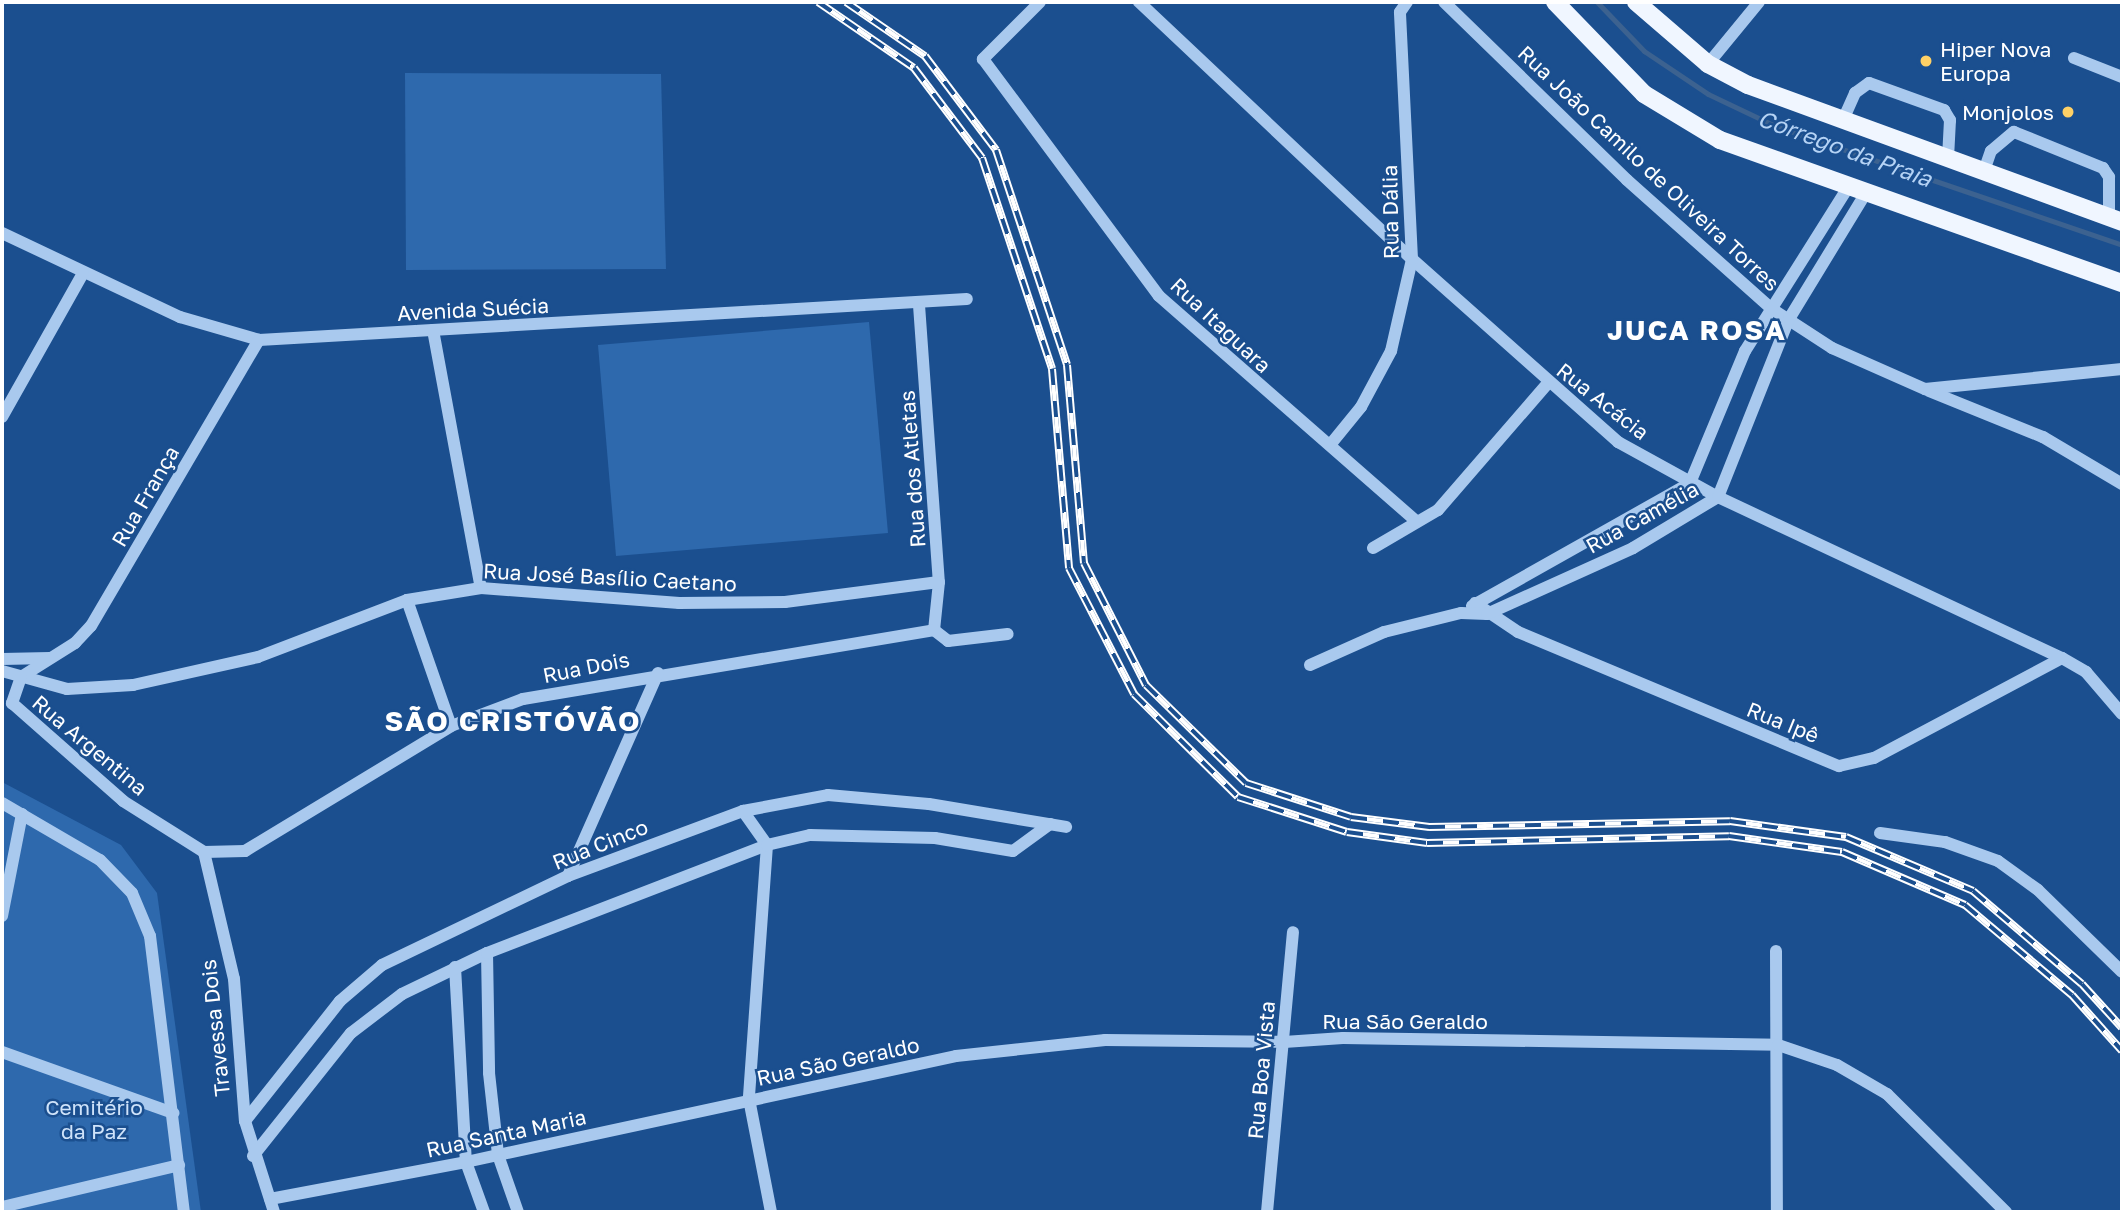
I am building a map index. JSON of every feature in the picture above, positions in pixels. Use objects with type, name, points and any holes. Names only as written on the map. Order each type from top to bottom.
[{"type":"main road","points":[[1555,2],[1644,94],[1720,140],[1850,184],[2122,283]]},
{"type":"main road","points":[[1636,2],[1708,64],[1748,85],[2116,220]]},
{"type":"street","name":"Rua Itaguara","points":[[1040,2],[983,59],[1054,148],[1159,296],[1416,522]]},
{"type":"street","name":"Rua Acácia","points":[[1139,2],[1412,259],[1548,383],[1618,442],[1718,497],[2062,658],[2086,672],[2122,714]]},
{"type":"street","name":"Rua Dália","points":[[1329,445],[1361,407],[1391,351],[1412,259],[1400,12],[1407,2]]},
{"type":"street","name":"Rua João Camilo de Oliveira Torres","points":[[1444,2],[1627,180],[1772,309],[1832,348],[1925,389],[2122,369]]},
{"type":"street","points":[[1708,64],[1759,2]]},
{"type":"street","points":[[2074,58],[2122,76]]},
{"type":"street","points":[[1843,120],[1855,93],[1869,83],[1944,110],[1950,120],[1948,158]]},
{"type":"street","points":[[1984,171],[1991,151],[2014,132],[2103,169],[2109,177],[2116,220]]},
{"type":"street","name":"Rua Camélia","points":[[1475,603],[1690,483],[1745,351],[1850,184]]},
{"type":"street","name":"Rua Camélia","points":[[1487,614],[1633,548],[1718,497],[1789,319],[1867,191]]},
{"type":"street","name":"Avenida Suécia","points":[[2,233],[180,317],[259,340],[919,305],[967,299]]},
{"type":"street","points":[[2,417],[83,273]]},
{"type":"street","name":"Rua dos Atletas","points":[[919,305],[939,582],[934,630]]},
{"type":"street","points":[[433,330],[481,588]]},
{"type":"street","name":"Rua França","points":[[21,677],[75,643],[91,626],[259,340]]},
{"type":"street","points":[[1373,548],[1438,510],[1548,383]]},
{"type":"street","points":[[1925,389],[2043,437],[2122,484]]},
{"type":"street","name":"Rua José Basílio Caetano","points":[[2,671],[67,689],[133,685],[258,657],[407,600],[481,588],[679,603],[785,602],[939,582]]},
{"type":"street","points":[[407,600],[451,726]]},
{"type":"street","name":"Rua Ipê","points":[[1310,665],[1384,632],[1461,612],[1475,603],[1487,614],[1518,632],[1839,766],[1874,758],[2062,658]]},
{"type":"street","name":"Rua Ipê","points":[[1461,612],[1487,614]]},
{"type":"street","name":"Rua Dois","points":[[204,852],[245,850],[451,726],[523,699],[657,673],[934,630],[948,641],[1008,634]]},
{"type":"street","points":[[2,659],[50,658]]},
{"type":"street","points":[[568,876],[657,673]]},
{"type":"street","name":"Rua Argentina","points":[[21,677],[12,703],[123,801],[204,852]]},
{"type":"street","name":"Rua Cinco","points":[[245,1121],[340,1001],[382,965],[568,876],[743,811],[828,795],[929,804],[1066,827]]},
{"type":"street","points":[[2,803],[100,860],[132,893],[150,936],[184,1212]]},
{"type":"street","points":[[743,811],[767,845],[749,1099],[771,1212]]},
{"type":"street","points":[[2,916],[22,814]]},
{"type":"street","points":[[253,1156],[351,1032],[402,994],[487,953],[767,845],[810,835],[935,838],[1013,851],[1049,824]]},
{"type":"street","points":[[1880,832],[1945,842],[1998,861],[2038,890],[2122,972]]},
{"type":"street","name":"Travessa Dois","points":[[204,852],[234,979],[245,1121],[253,1156],[274,1212]]},
{"type":"street","name":"Rua Boa Vista","points":[[1267,1212],[1293,932]]},
{"type":"street","points":[[1776,951],[1777,1212]]},
{"type":"street","points":[[487,953],[489,1073],[498,1155],[518,1212]]},
{"type":"street","points":[[455,967],[466,1162],[484,1212]]},
{"type":"street","name":"Rua São Geraldo","points":[[749,1099],[956,1056],[1105,1040],[1284,1042],[1343,1038],[1778,1045],[1837,1065],[1887,1094],[2006,1212]]},
{"type":"street","points":[[2,1052],[173,1113]]},
{"type":"street","name":"Rua Santa Maria","points":[[270,1199],[466,1162],[749,1099]]},
{"type":"street","points":[[2,1207],[179,1165]]},
{"type":"green space","points":[[405,73],[661,74],[666,269],[406,270]]},
{"type":"green space","points":[[869,322],[888,533],[616,556],[598,345]]},
{"type":"green space","name":"Cemitério da Paz","points":[[2,782],[121,845],[157,893],[201,1212],[2,1212]]},
{"type":"waterway","name":"Córrego da Praia","points":[[1597,2],[1644,51],[1708,94],[1775,126],[2122,245]]},
{"type":"railway","points":[[818,2],[914,68],[982,158],[1052,369],[1069,568],[1134,694],[1238,797],[1347,832],[1427,843],[1729,836],[1842,852],[1965,905],[2072,995],[2122,1051]]},
{"type":"railway","points":[[846,2],[925,56],[996,150],[1067,365],[1084,563],[1146,685],[1246,783],[1351,817],[1429,827],[1730,821],[1846,837],[1973,891],[2082,984],[2122,1028]]},
{"type":"place","name":"Hiper Nova Europa","points":[[1926,61]]},
{"type":"place","name":"Monjolos","points":[[2068,112]]},
{"type":"district","name":"JUCA ROSA","points":[[1697,330]]},
{"type":"district","name":"SÃO CRISTÓVÃO","points":[[513,721]]}]
